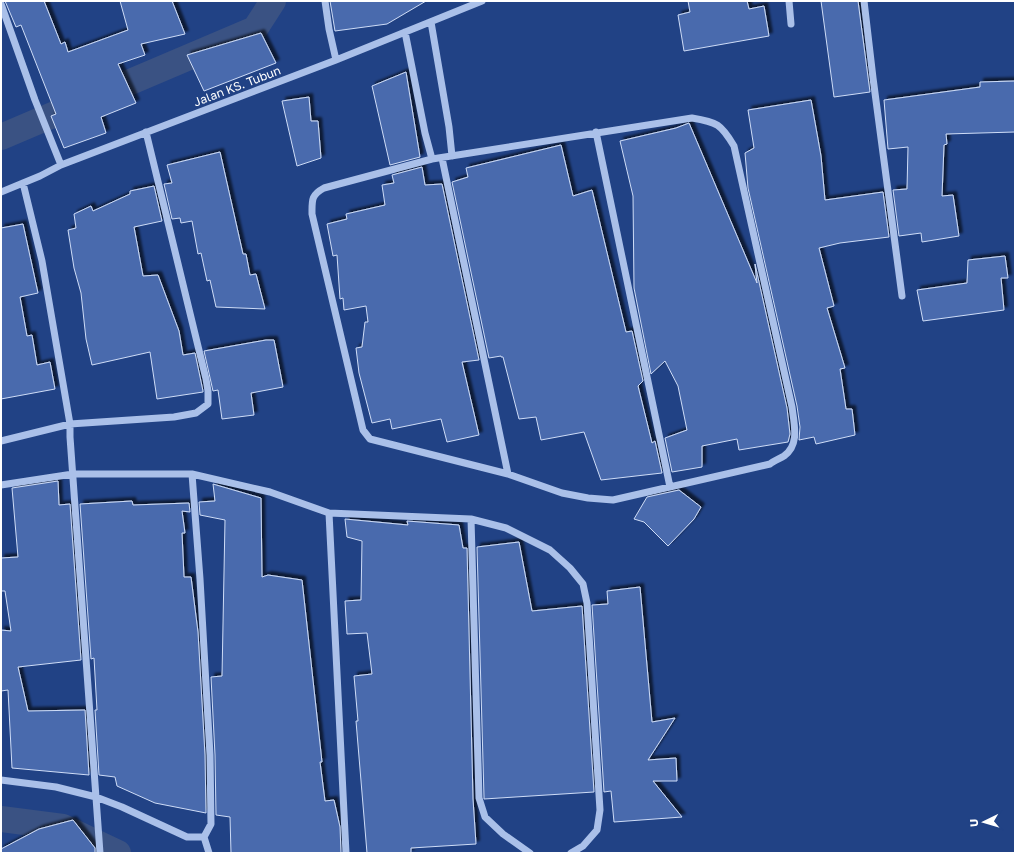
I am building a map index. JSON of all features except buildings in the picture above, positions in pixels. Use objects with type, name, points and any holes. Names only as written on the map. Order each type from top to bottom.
[{"type":"street","points":[[325,1],[336,60]]},
{"type":"street","name":"Jalan KS. Tubun","points":[[1,192],[61,165],[336,60],[481,1]]},
{"type":"street","points":[[788,1],[791,24]]},
{"type":"street","points":[[864,1],[902,296]]},
{"type":"street","points":[[1,4],[35,100],[61,165]]},
{"type":"street","points":[[431,22],[449,127],[452,156]]},
{"type":"street","points":[[405,32],[425,133],[432,159]]},
{"type":"street","points":[[692,118],[710,121],[720,125],[727,134],[734,146],[792,407],[796,434],[792,448],[784,456],[770,464],[613,500],[562,494],[508,474],[370,439],[363,430],[312,214],[312,200],[317,192],[324,188],[432,159],[596,132],[692,118]]},
{"type":"street","points":[[1,441],[70,424],[174,417],[196,413],[208,404],[206,379],[146,132]]},
{"type":"street","points":[[596,132],[670,487]]},
{"type":"street","points":[[442,158],[508,474]]},
{"type":"street","points":[[23,183],[42,261],[70,424],[100,853]]},
{"type":"street","points":[[1,485],[73,471],[192,474],[270,492],[329,513],[472,519],[506,528],[550,550],[570,568],[583,584],[587,603],[600,810],[597,830],[583,846],[572,853]]},
{"type":"street","points":[[192,474],[200,579],[210,755],[211,824],[204,837],[209,853]]},
{"type":"street","points":[[329,513],[346,853]]},
{"type":"street","points":[[472,519],[479,798],[485,817],[503,834],[530,853]]},
{"type":"street","points":[[1,780],[56,787],[96,797],[122,807],[187,837],[204,837]]},
{"type":"waterway","points":[[1,137],[255,29],[273,1]]},
{"type":"waterway","points":[[1,819],[63,827],[118,853]]}]
